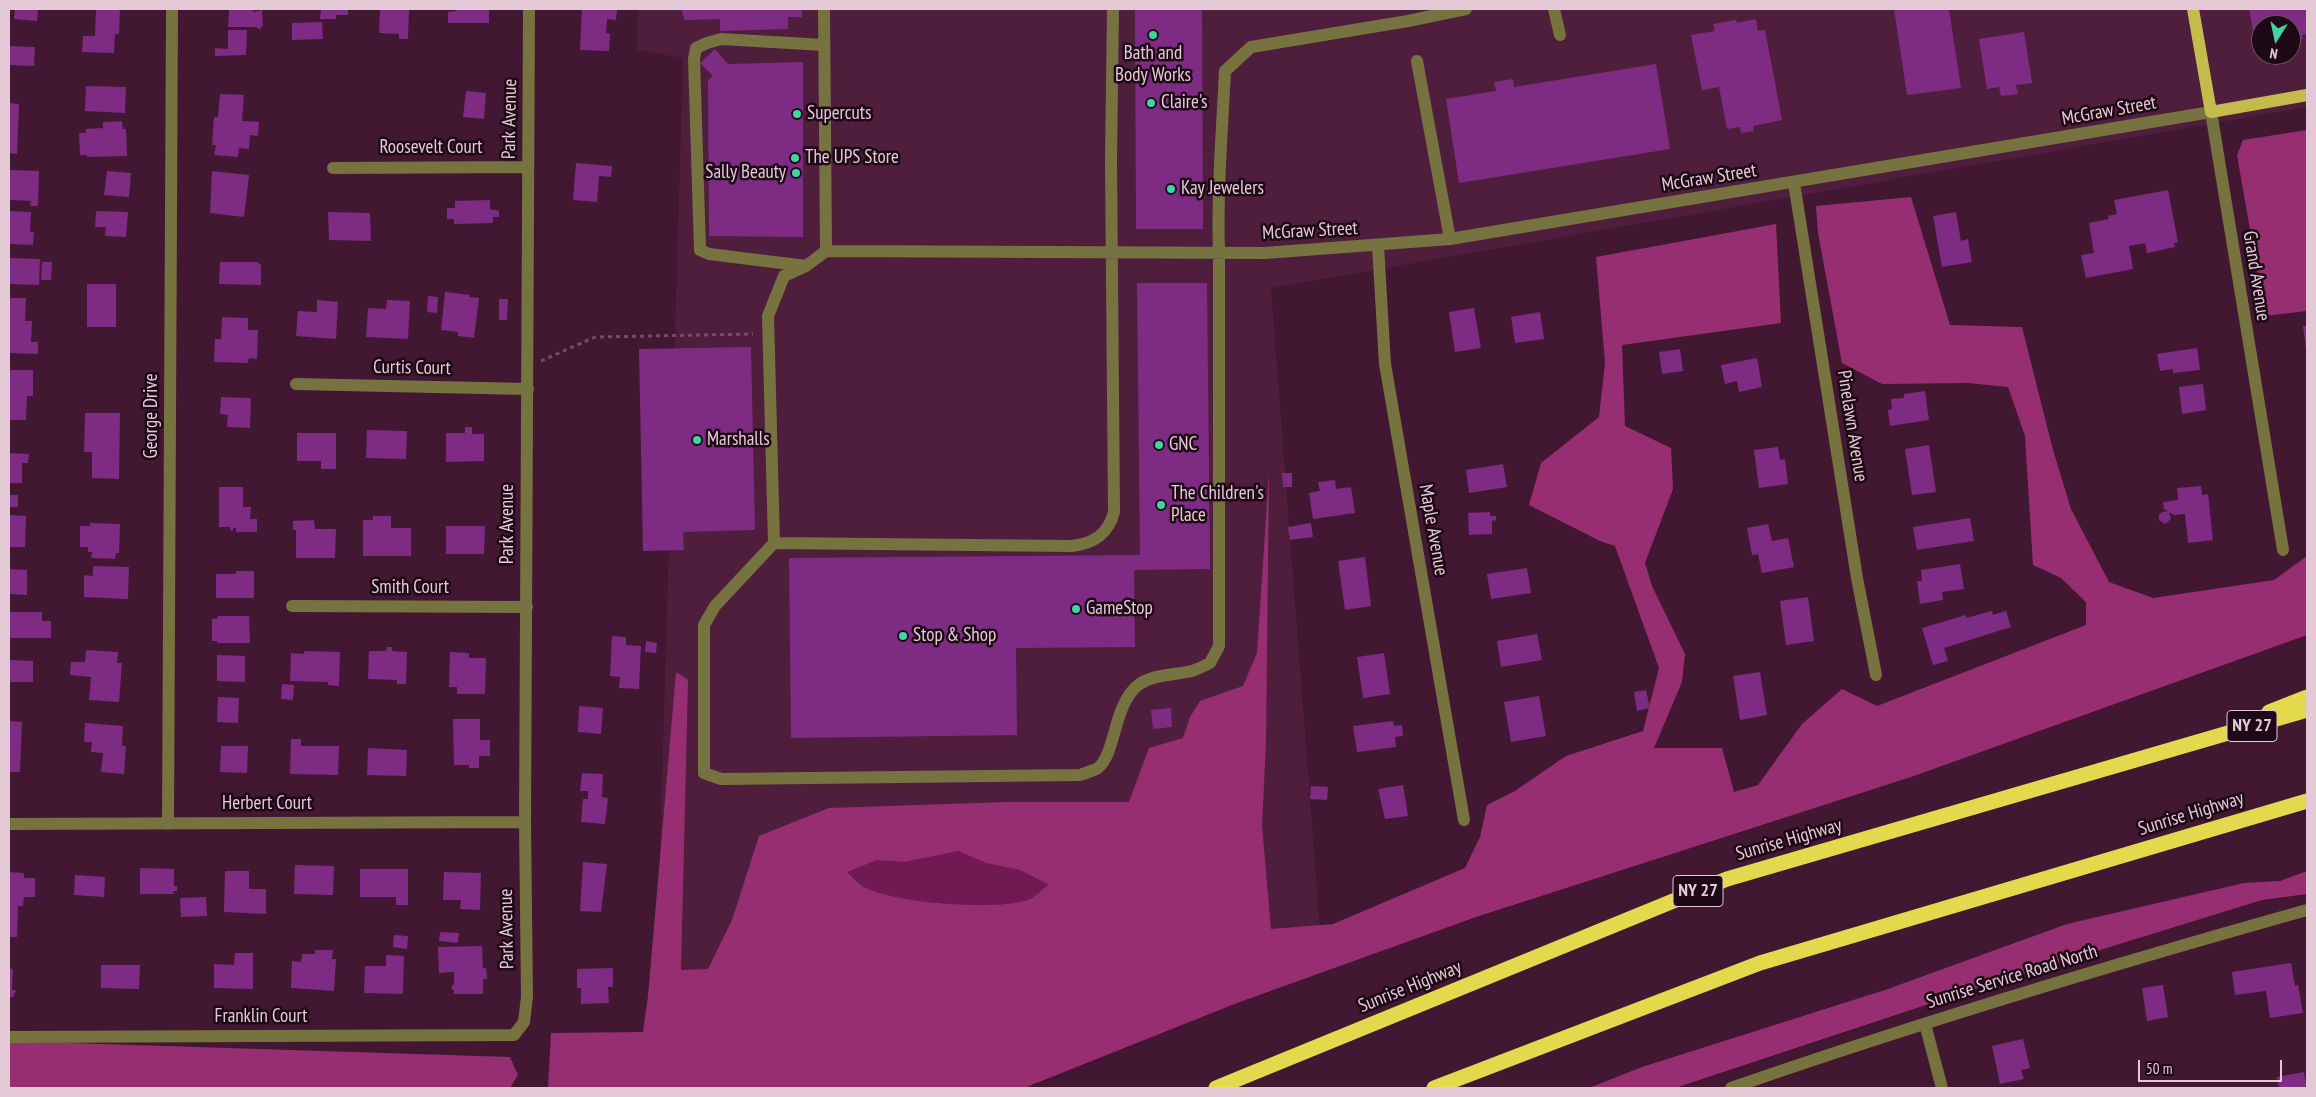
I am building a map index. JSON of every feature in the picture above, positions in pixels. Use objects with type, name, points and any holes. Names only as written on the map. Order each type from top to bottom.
[{"type":"highway","points":[[2197,742],[2307,697]]},
{"type":"highway","name":"Sunrise Highway","points":[[1216,1088],[1727,879],[2307,710]]},
{"type":"highway","name":"Sunrise Highway","points":[[1434,1088],[1760,963],[2307,801]]},
{"type":"main road","name":"Grand Avenue","points":[[2193,9],[2210,112]]},
{"type":"main road","name":"McGraw Street","points":[[2210,112],[2307,95]]},
{"type":"street","name":"George Drive","points":[[168,824],[172,9]]},
{"type":"street","name":"Park Avenue","points":[[514,1035],[524,1022],[527,997],[525,822],[529,9]]},
{"type":"street","points":[[824,9],[826,251],[806,266],[784,276],[768,316],[774,543],[715,606],[704,625],[704,772],[720,779],[1080,775],[1098,768],[1108,752],[1116,721],[1127,698],[1138,685],[1160,676],[1193,670],[1210,663],[1219,646],[1220,164],[1226,71],[1251,47],[1408,21],[1466,9]]},
{"type":"street","points":[[774,543],[1071,546],[1093,542],[1101,536],[1112,521],[1114,512],[1111,160],[1113,9]]},
{"type":"street","points":[[1554,9],[1560,35]]},
{"type":"street","points":[[806,266],[709,254],[700,250],[694,59],[696,48],[721,39],[824,45]]},
{"type":"street","points":[[1417,61],[1450,239]]},
{"type":"street","name":"McGraw Street","points":[[826,251],[1265,253],[1378,246],[1450,239],[2210,112]]},
{"type":"street","name":"Grand Avenue","points":[[2210,112],[2283,550]]},
{"type":"street","name":"Roosevelt Court","points":[[333,168],[528,167]]},
{"type":"street","name":"Pinelawn Avenue","points":[[1794,183],[1857,578],[1876,675]]},
{"type":"street","name":"Maple Avenue","points":[[1378,246],[1385,364],[1464,820]]},
{"type":"street","name":"Curtis Court","points":[[296,384],[528,389]]},
{"type":"street","name":"Smith Court","points":[[292,606],[527,607]]},
{"type":"street","name":"Herbert Court","points":[[9,824],[525,822]]},
{"type":"street","name":"Sunrise Service Road North","points":[[1731,1088],[2111,966],[2307,910]]},
{"type":"street","points":[[1926,1024],[1942,1088]]},
{"type":"street","name":"Franklin Court","points":[[9,1037],[514,1035]]},
{"type":"path","points":[[527,367],[595,338],[757,334]]},
{"type":"shaded area","points":[[638,9],[2307,9],[2307,107],[1271,288],[1322,955],[654,1058],[683,58],[637,50]]},
{"type":"shaded area","points":[[2307,130],[2307,311],[2265,316],[2237,155],[2243,140]]},
{"type":"shaded area","points":[[1911,197],[1950,325],[2022,327],[2053,450],[2071,509],[2109,582],[2153,598],[2274,580],[2307,556],[2307,635],[1911,777],[1476,917],[1237,1003],[1024,1088],[548,1088],[551,1033],[643,1032],[648,996],[676,672],[688,680],[681,970],[708,969],[732,920],[759,836],[829,808],[1006,802],[1129,802],[1149,748],[1183,738],[1190,717],[1200,701],[1243,686],[1257,653],[1269,473],[1266,744],[1262,825],[1271,929],[1333,924],[1465,868],[1480,837],[1487,805],[1515,791],[1566,756],[1643,731],[1659,668],[1615,546],[1600,541],[1529,505],[1541,463],[1599,417],[1605,363],[1596,257],[1776,224],[1781,323],[1622,345],[1625,426],[1671,448],[1673,489],[1645,563],[1652,586],[1685,654],[1682,682],[1654,748],[1722,748],[1734,792],[1758,785],[1802,724],[1842,689],[1877,706],[2086,625],[2086,602],[2061,578],[2033,565],[2025,436],[2008,387],[1968,383],[1882,384],[1842,363],[1818,233],[1816,206]],"holes":[[[958,851],[986,863],[1020,870],[1049,885],[1030,899],[1012,903],[993,905],[945,904],[878,893],[862,886],[847,872],[877,860],[904,862]]]},
{"type":"shaded area","points":[[958,851],[986,863],[1020,870],[1049,885],[1030,899],[1012,903],[993,905],[944,904],[878,893],[864,887],[847,871],[877,860],[904,862]]},
{"type":"shaded area","points":[[2307,871],[2307,894],[2262,900],[1974,989],[1675,1088],[1589,1088],[1642,1067],[1885,990],[2067,924],[2244,883],[2280,881]]},
{"type":"shaded area","points":[[9,1041],[510,1057],[518,1075],[510,1088],[9,1088]]},
{"type":"building","points":[[15,9],[38,9],[37,21],[14,19]]},
{"type":"building","points":[[96,9],[120,9],[119,34],[115,34],[114,53],[82,52],[83,36],[95,36]]},
{"type":"building","points":[[229,9],[253,9],[253,12],[262,10],[263,27],[261,26],[261,30],[256,27],[228,27]]},
{"type":"building","points":[[321,9],[348,9],[348,15],[336,15],[336,19],[320,19]]},
{"type":"building","points":[[380,9],[409,9],[408,39],[399,39],[399,34],[379,33]]},
{"type":"building","points":[[456,9],[489,9],[489,23],[448,23],[448,12],[456,11]]},
{"type":"building","points":[[582,9],[617,9],[616,20],[607,19],[606,33],[610,34],[609,51],[580,50]]},
{"type":"building","points":[[681,9],[802,9],[802,17],[788,17],[788,29],[720,31],[720,19],[685,20]]},
{"type":"building","points":[[1135,9],[1202,9],[1203,229],[1136,229]]},
{"type":"building","points":[[1894,9],[1949,9],[1961,88],[1907,95]]},
{"type":"building","points":[[2249,9],[2307,9],[2307,34],[2302,35],[2303,39],[2301,39],[2301,15],[2251,15],[2251,20]]},
{"type":"building","points":[[1756,19],[1758,31],[1765,30],[1782,120],[1753,126],[1754,131],[1741,133],[1740,127],[1727,129],[1719,87],[1702,90],[1691,35],[1715,31],[1713,24],[1736,20],[1737,23]]},
{"type":"building","points":[[322,22],[323,39],[292,40],[292,23]]},
{"type":"building","points":[[228,30],[247,30],[246,55],[215,56],[215,48],[228,49]]},
{"type":"building","points":[[2024,32],[2032,83],[2016,85],[2018,94],[2001,96],[1999,87],[1987,89],[1979,39]]},
{"type":"building","points":[[9,46],[35,47],[34,66],[9,65]]},
{"type":"building","points":[[715,49],[728,64],[803,62],[803,237],[709,236],[708,80],[713,76],[700,63]]},
{"type":"building","points":[[1656,64],[1670,149],[1459,183],[1446,99],[1496,91],[1494,82],[1513,79],[1514,87]]},
{"type":"building","points":[[86,86],[126,87],[125,113],[85,111]]},
{"type":"building","points":[[466,91],[486,93],[484,119],[463,117]]},
{"type":"building","points":[[220,94],[244,95],[242,121],[259,122],[258,136],[250,135],[249,149],[239,148],[238,157],[214,155],[216,145],[212,145],[214,117],[218,117]]},
{"type":"building","points":[[9,103],[19,104],[17,154],[9,153]]},
{"type":"building","points":[[122,121],[123,129],[126,129],[127,156],[87,157],[87,155],[80,155],[79,133],[86,133],[86,129],[103,128],[103,122]]},
{"type":"building","points":[[576,163],[612,166],[611,177],[599,176],[597,202],[573,200]]},
{"type":"building","points":[[9,170],[39,171],[38,206],[30,206],[31,201],[9,200]]},
{"type":"building","points":[[107,171],[131,173],[129,197],[104,195]]},
{"type":"building","points":[[212,171],[249,175],[244,217],[210,213]]},
{"type":"building","points":[[2168,190],[2178,242],[2174,243],[2175,247],[2147,253],[2145,243],[2129,246],[2133,269],[2086,278],[2081,255],[2094,253],[2089,223],[2109,219],[2108,216],[2117,214],[2114,200]]},
{"type":"building","points":[[490,200],[490,209],[499,211],[499,217],[493,217],[493,223],[454,224],[454,219],[447,219],[447,208],[455,208],[455,201]]},
{"type":"building","points":[[9,211],[31,212],[30,232],[34,232],[33,245],[9,244]]},
{"type":"building","points":[[96,211],[128,212],[126,237],[105,236],[106,227],[95,227]]},
{"type":"building","points":[[328,212],[370,213],[371,241],[329,240]]},
{"type":"building","points":[[1956,212],[1961,241],[1968,239],[1972,262],[1942,267],[1933,216]]},
{"type":"building","points":[[9,258],[40,259],[39,285],[9,284]]},
{"type":"building","points":[[42,262],[52,262],[51,280],[41,280]]},
{"type":"building","points":[[220,262],[257,262],[261,265],[261,285],[219,284]]},
{"type":"building","points":[[1137,283],[1207,283],[1210,569],[1134,570],[1135,647],[1016,648],[1017,735],[791,738],[789,558],[1140,555]]},
{"type":"building","points":[[87,284],[116,284],[116,327],[87,327]]},
{"type":"building","points":[[445,292],[479,298],[474,338],[458,336],[458,332],[441,330]]},
{"type":"building","points":[[428,296],[438,297],[437,313],[427,312]]},
{"type":"building","points":[[9,298],[26,298],[25,321],[32,321],[31,342],[38,342],[38,354],[9,353]]},
{"type":"building","points":[[499,299],[508,299],[507,320],[499,320]]},
{"type":"building","points":[[317,300],[338,302],[336,339],[296,336],[298,311],[317,312]]},
{"type":"building","points":[[387,300],[410,301],[408,339],[366,337],[368,308],[386,309]]},
{"type":"building","points":[[1474,308],[1481,348],[1455,352],[1449,312]]},
{"type":"building","points":[[1540,312],[1544,339],[1515,343],[1511,317]]},
{"type":"building","points":[[222,317],[248,318],[248,330],[258,330],[257,359],[249,358],[248,363],[214,362],[215,339],[221,339]]},
{"type":"building","points":[[2303,326],[2307,326],[2307,350],[2306,350]]},
{"type":"building","name":"Marshalls","points":[[751,347],[755,530],[683,532],[684,550],[643,551],[639,349]]},
{"type":"building","points":[[2197,348],[2200,370],[2173,373],[2173,369],[2160,371],[2157,354]]},
{"type":"building","points":[[1680,349],[1683,371],[1662,374],[1659,352]]},
{"type":"building","points":[[1757,358],[1762,387],[1739,392],[1737,381],[1725,384],[1721,365]]},
{"type":"building","points":[[9,370],[33,370],[33,396],[27,396],[26,420],[9,420]]},
{"type":"building","points":[[2203,384],[2206,410],[2182,414],[2179,387]]},
{"type":"building","points":[[1925,391],[1929,420],[1890,426],[1888,410],[1892,409],[1891,399],[1904,398],[1904,394]]},
{"type":"building","points":[[221,397],[251,398],[250,428],[227,427],[228,415],[220,414]]},
{"type":"building","points":[[85,413],[120,413],[119,479],[92,478],[92,452],[84,452]]},
{"type":"building","points":[[465,427],[472,427],[472,434],[484,434],[484,461],[446,462],[446,433],[465,433]]},
{"type":"building","points":[[367,430],[407,431],[406,459],[366,458]]},
{"type":"building","points":[[297,433],[336,433],[336,469],[321,469],[321,461],[297,461]]},
{"type":"building","points":[[1929,445],[1936,492],[1912,495],[1905,449]]},
{"type":"building","points":[[1778,447],[1780,460],[1785,459],[1788,484],[1759,488],[1754,450]]},
{"type":"building","points":[[9,453],[29,454],[28,463],[22,463],[22,483],[9,483]]},
{"type":"building","points":[[1503,464],[1507,487],[1469,493],[1466,470]]},
{"type":"building","points":[[1282,473],[1292,473],[1292,487],[1283,487]]},
{"type":"building","points":[[1335,480],[1336,489],[1351,487],[1355,513],[1313,519],[1309,493],[1320,491],[1318,482]]},
{"type":"building","points":[[2201,486],[2202,495],[2208,494],[2213,540],[2188,543],[2185,514],[2174,515],[2169,512],[2171,519],[2165,524],[2159,520],[2159,515],[2162,512],[2168,511],[2164,509],[2163,502],[2178,500],[2177,488]]},
{"type":"building","points":[[219,487],[243,487],[243,507],[251,507],[250,519],[257,519],[257,532],[236,532],[236,528],[233,528],[233,531],[230,530],[230,527],[219,527]]},
{"type":"building","points":[[9,495],[18,495],[18,507],[9,507]]},
{"type":"building","points":[[1490,512],[1490,516],[1496,516],[1496,520],[1492,521],[1492,534],[1469,535],[1468,513]]},
{"type":"building","points":[[9,515],[26,516],[25,547],[9,547]]},
{"type":"building","points":[[373,516],[391,516],[391,528],[411,528],[411,556],[363,556],[363,520],[373,520]]},
{"type":"building","points":[[1970,518],[1974,541],[1917,550],[1913,527]]},
{"type":"building","points":[[314,520],[315,529],[336,529],[335,558],[296,558],[296,530],[293,530],[293,521]]},
{"type":"building","points":[[90,523],[120,524],[119,553],[116,553],[115,559],[91,558],[92,552],[88,552],[88,547],[80,547],[80,526],[90,526]]},
{"type":"building","points":[[1311,523],[1313,537],[1290,540],[1288,527]]},
{"type":"building","points":[[1768,524],[1772,541],[1788,538],[1794,567],[1762,573],[1758,554],[1752,555],[1747,528]]},
{"type":"building","points":[[446,526],[485,526],[484,554],[446,554]]},
{"type":"building","points":[[1365,557],[1371,606],[1345,610],[1338,561]]},
{"type":"building","points":[[1960,564],[1964,589],[1942,592],[1943,600],[1920,604],[1917,581],[1922,581],[1921,570]]},
{"type":"building","points":[[93,566],[129,567],[128,599],[84,597],[84,575],[93,576]]},
{"type":"building","points":[[1527,568],[1531,593],[1491,599],[1487,574]]},
{"type":"building","points":[[9,569],[27,570],[27,595],[9,594]]},
{"type":"building","points":[[236,571],[254,571],[254,598],[216,598],[216,574],[236,574]]},
{"type":"building","points":[[1808,597],[1814,641],[1786,645],[1780,601]]},
{"type":"building","points":[[1992,611],[1993,615],[2006,611],[2011,627],[1944,648],[1948,661],[1933,665],[1922,628],[1966,615],[1966,618]]},
{"type":"building","points":[[9,612],[42,612],[42,621],[51,621],[51,638],[9,638]]},
{"type":"building","points":[[218,616],[249,616],[250,643],[217,643],[217,641],[212,641],[212,619],[218,618]]},
{"type":"building","points":[[1537,634],[1542,660],[1501,667],[1497,641]]},
{"type":"building","points":[[612,636],[626,637],[626,645],[641,646],[639,689],[619,688],[620,677],[610,676]]},
{"type":"building","points":[[646,641],[657,643],[656,653],[645,652]]},
{"type":"building","points":[[387,647],[392,647],[392,651],[407,652],[406,684],[397,684],[397,680],[368,679],[369,651],[386,651]]},
{"type":"building","points":[[86,650],[118,652],[117,663],[122,663],[119,702],[89,700],[91,677],[70,675],[71,662],[85,662]]},
{"type":"building","points":[[304,651],[340,652],[339,686],[328,685],[328,682],[290,681],[291,653],[304,654]]},
{"type":"building","points":[[450,652],[469,653],[469,658],[486,658],[485,694],[457,694],[457,687],[449,687]]},
{"type":"building","points":[[1384,653],[1390,694],[1363,698],[1357,657]]},
{"type":"building","points":[[217,655],[245,656],[245,682],[217,681]]},
{"type":"building","points":[[9,660],[33,661],[33,682],[9,682]]},
{"type":"building","points":[[1760,672],[1767,715],[1740,720],[1733,676]]},
{"type":"building","points":[[282,684],[294,685],[293,700],[281,699]]},
{"type":"building","points":[[1646,690],[1650,708],[1637,711],[1634,692]]},
{"type":"building","points":[[1539,696],[1546,736],[1511,742],[1504,702]]},
{"type":"building","points":[[218,697],[239,698],[238,723],[217,722]]},
{"type":"building","points":[[579,706],[603,708],[601,734],[578,732]]},
{"type":"building","points":[[1171,708],[1172,727],[1153,729],[1151,710]]},
{"type":"building","points":[[453,719],[480,719],[480,740],[490,740],[490,756],[479,756],[479,768],[469,768],[469,765],[454,765]]},
{"type":"building","points":[[9,721],[22,722],[20,772],[9,772]]},
{"type":"building","points":[[1393,721],[1394,726],[1402,725],[1403,736],[1395,737],[1396,747],[1357,752],[1353,726]]},
{"type":"building","points":[[85,723],[123,726],[122,746],[126,746],[124,774],[101,772],[103,753],[91,752],[92,742],[84,742]]},
{"type":"building","points":[[291,739],[301,739],[301,746],[339,746],[338,775],[290,774]]},
{"type":"building","points":[[221,746],[248,746],[247,773],[220,772]]},
{"type":"building","points":[[368,748],[407,750],[406,776],[367,775]]},
{"type":"building","points":[[582,773],[603,774],[602,797],[608,798],[605,824],[581,822],[583,799],[588,799],[588,791],[580,791]]},
{"type":"building","points":[[1403,785],[1408,816],[1385,819],[1378,789]]},
{"type":"building","points":[[1311,786],[1328,787],[1327,800],[1310,799]]},
{"type":"building","points":[[583,862],[607,864],[601,912],[580,911]]},
{"type":"building","points":[[295,865],[334,866],[333,895],[294,894]]},
{"type":"building","points":[[140,868],[174,869],[174,886],[177,886],[177,891],[173,891],[174,894],[140,894]]},
{"type":"building","points":[[360,869],[408,869],[408,905],[396,905],[396,897],[360,897]]},
{"type":"building","points":[[225,871],[249,871],[249,889],[266,889],[266,914],[224,912]]},
{"type":"building","points":[[9,872],[24,873],[24,878],[35,878],[35,897],[24,897],[23,906],[18,906],[17,937],[9,937]]},
{"type":"building","points":[[444,872],[481,873],[480,910],[460,909],[461,900],[443,900]]},
{"type":"building","points":[[75,875],[105,877],[104,897],[74,895]]},
{"type":"building","points":[[206,897],[207,916],[181,917],[180,898]]},
{"type":"building","points":[[440,932],[459,933],[458,943],[439,941]]},
{"type":"building","points":[[394,935],[408,936],[407,949],[393,947]]},
{"type":"building","points":[[482,946],[483,968],[486,968],[487,979],[483,979],[483,994],[454,994],[452,985],[454,985],[454,972],[439,973],[438,947]]},
{"type":"building","points":[[315,950],[333,950],[332,959],[336,959],[334,991],[291,988],[292,961],[301,962],[302,954],[315,954]]},
{"type":"building","points":[[235,953],[253,953],[253,989],[214,988],[214,964],[234,965]]},
{"type":"building","points":[[386,955],[404,956],[403,994],[364,993],[365,966],[386,966]]},
{"type":"building","points":[[2291,963],[2295,986],[2298,985],[2303,1013],[2270,1018],[2266,991],[2235,995],[2232,972]]},
{"type":"building","points":[[101,965],[140,965],[139,989],[101,988]]},
{"type":"building","points":[[9,968],[13,969],[12,990],[16,990],[13,997],[9,997]]},
{"type":"building","points":[[613,968],[613,987],[608,987],[609,1003],[581,1004],[581,988],[577,988],[577,969]]},
{"type":"building","points":[[2163,985],[2168,1017],[2147,1021],[2142,988]]},
{"type":"building","points":[[2023,1039],[2030,1068],[2021,1070],[2024,1079],[2000,1084],[1992,1046]]},
{"type":"building","points":[[2304,1072],[2307,1088],[2279,1088],[2277,1077]]},
{"type":"place","name":"Bath and Body Works","points":[[1153,35]]},
{"type":"place","name":"Claire's","points":[[1151,103]]},
{"type":"place","name":"Supercuts","points":[[797,114]]},
{"type":"place","name":"The UPS Store","points":[[795,158]]},
{"type":"place","name":"Sally Beauty","points":[[796,173]]},
{"type":"place","name":"Kay Jewelers","points":[[1171,189]]},
{"type":"place","name":"Marshalls","points":[[697,440]]},
{"type":"place","name":"GNC","points":[[1159,445]]},
{"type":"place","name":"The Children's Place","points":[[1161,505]]},
{"type":"place","name":"GameStop","points":[[1076,609]]},
{"type":"place","name":"Stop & Shop","points":[[903,636]]}]
